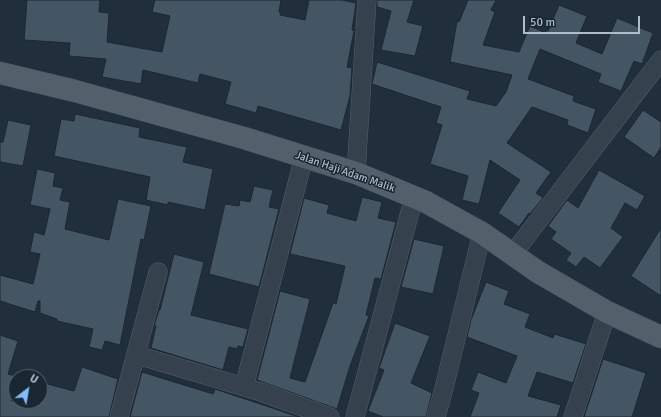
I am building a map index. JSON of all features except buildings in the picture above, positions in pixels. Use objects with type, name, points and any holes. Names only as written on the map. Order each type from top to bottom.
[{"type":"main road","name":"Jalan Haji Adam Malik","points":[[0,73],[75,91],[244,138],[356,173],[414,197],[482,234],[512,256],[607,312],[661,337]]},
{"type":"street","points":[[356,173],[367,0]]},
{"type":"street","points":[[512,256],[661,60]]},
{"type":"street","points":[[244,387],[304,157]]},
{"type":"street","points":[[355,417],[414,197]]},
{"type":"street","points":[[436,417],[482,234]]},
{"type":"street","points":[[119,417],[137,355],[158,272]]},
{"type":"street","points":[[573,417],[607,312]]},
{"type":"street","points":[[137,355],[261,392],[330,417]]}]
